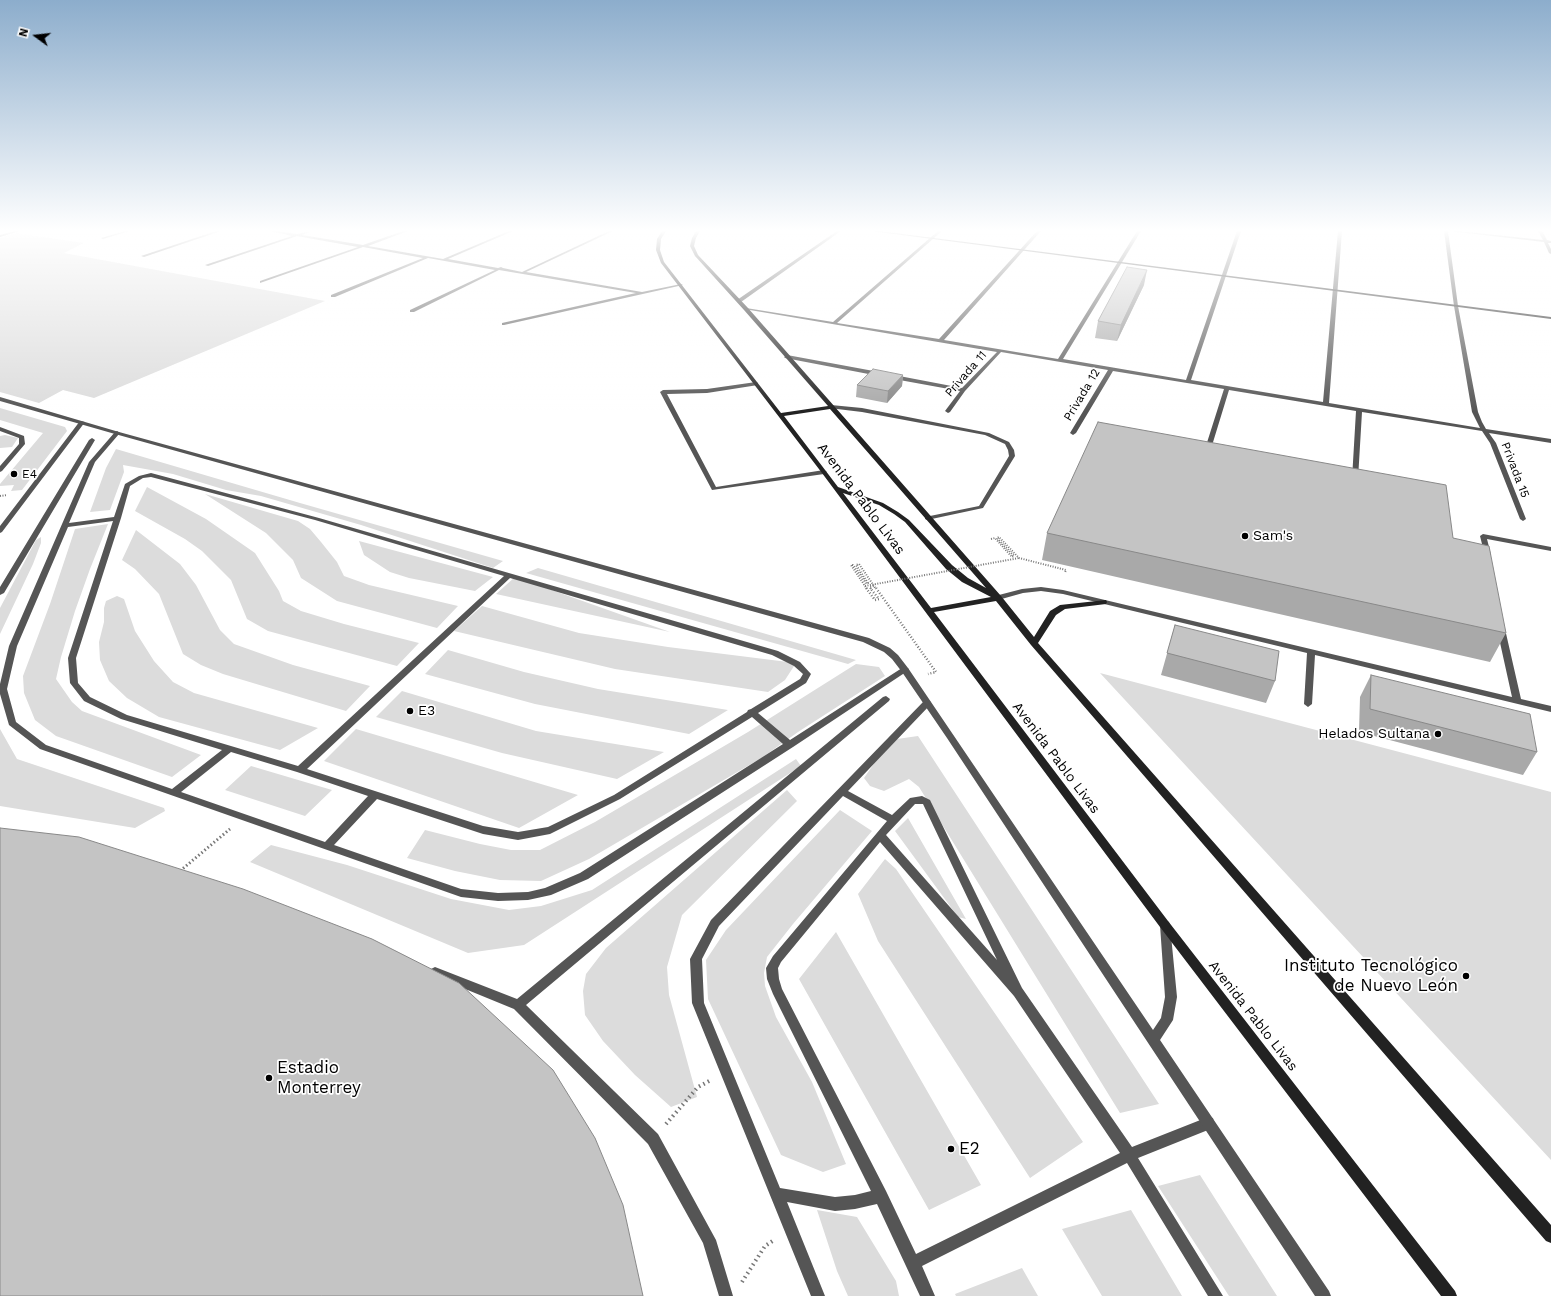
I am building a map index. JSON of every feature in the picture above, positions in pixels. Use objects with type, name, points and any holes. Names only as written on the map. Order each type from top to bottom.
[{"type":"main road","name":"Avenida Pablo Livas","points":[[686,291],[824,472],[1164,924],[1450,1296]]},
{"type":"main road","points":[[730,291],[998,598],[1034,643],[1551,1236]]},
{"type":"main road","points":[[1346,291],[1551,318]]},
{"type":"main road","points":[[779,415],[831,407]]},
{"type":"main road","points":[[836,488],[881,504],[896,513],[907,521],[949,567],[978,588],[998,598]]},
{"type":"main road","points":[[928,611],[998,598]]},
{"type":"main road","points":[[1034,643],[1053,613],[1063,607],[1104,602]]},
{"type":"street","points":[[333,296],[344,291]]},
{"type":"street","points":[[412,310],[451,291]]},
{"type":"street","points":[[633,291],[642,293]]},
{"type":"street","points":[[504,324],[649,291]]},
{"type":"street","points":[[739,301],[753,291]]},
{"type":"street","points":[[834,323],[870,291]]},
{"type":"street","points":[[940,341],[985,291]]},
{"type":"street","points":[[1060,360],[1102,291]]},
{"type":"street","points":[[1188,381],[1219,291]]},
{"type":"street","points":[[1326,404],[1335,291]]},
{"type":"street","name":"Privada 15","points":[[1454,291],[1475,412],[1493,443],[1523,519]]},
{"type":"street","points":[[746,309],[1551,441]]},
{"type":"street","name":"Privada 11","points":[[948,411],[963,390],[1000,351]]},
{"type":"street","points":[[787,357],[963,390]]},
{"type":"street","name":"Privada 12","points":[[1073,433],[1111,369]]},
{"type":"street","points":[[756,384],[707,391],[663,392],[714,489],[824,472]]},
{"type":"street","points":[[1206,459],[1227,387]]},
{"type":"street","points":[[0,399],[117,433],[866,640],[887,650],[895,657],[927,703],[1324,1296]]},
{"type":"street","points":[[831,407],[862,410],[987,434],[1007,443],[1011,450],[1012,456],[981,507],[927,518]]},
{"type":"street","points":[[1355,487],[1359,409]]},
{"type":"street","points":[[0,531],[82,422]]},
{"type":"street","points":[[0,429],[22,438],[22,444],[0,470]]},
{"type":"street","points":[[117,433],[92,462],[13,646],[3,689],[12,723],[43,747],[461,893],[498,897],[528,896],[547,892],[584,876],[790,745],[907,674]]},
{"type":"street","points":[[0,593],[92,440]]},
{"type":"street","points":[[151,475],[317,519],[509,575],[775,653],[804,670],[808,674],[803,681],[751,712],[617,797],[550,830],[518,836],[483,830],[374,796],[300,770],[124,717],[87,699],[74,683],[72,658],[118,518],[127,485],[137,478],[151,475]]},
{"type":"street","points":[[66,525],[118,518]]},
{"type":"street","points":[[1489,563],[1483,536],[1551,549]]},
{"type":"street","points":[[300,770],[509,575]]},
{"type":"street","points":[[998,598],[1022,591],[1041,589],[1063,592],[1551,709]]},
{"type":"street","points":[[1499,623],[1518,701]]},
{"type":"street","points":[[1308,704],[1311,651]]},
{"type":"street","points":[[518,1005],[886,699]]},
{"type":"street","points":[[818,1296],[698,1003],[696,959],[715,923],[927,703]]},
{"type":"street","points":[[751,712],[790,745]]},
{"type":"street","points":[[173,793],[229,749]]},
{"type":"street","points":[[842,792],[893,820]]},
{"type":"street","points":[[326,846],[374,796]]},
{"type":"street","points":[[928,1296],[882,1196],[777,990],[773,979],[772,968],[816,912],[893,820],[913,800],[922,800],[927,802],[1018,992]]},
{"type":"street","points":[[881,836],[1018,992],[1129,1155],[1216,1296]]},
{"type":"street","points":[[1153,1041],[1167,1020],[1171,997],[1164,924]]},
{"type":"street","points":[[423,966],[518,1005],[653,1139],[709,1240],[726,1296]]},
{"type":"street","points":[[913,1263],[1129,1155],[1208,1123]]},
{"type":"street","points":[[777,1194],[834,1204],[855,1202],[882,1196]]},
{"type":"path","points":[[993,539],[1012,557],[1014,556],[997,538],[999,537],[1018,558]]},
{"type":"path","points":[[865,586],[1018,558],[1065,572]]},
{"type":"path","points":[[874,586],[870,586],[879,599],[875,600],[851,566],[853,565],[866,583],[868,583],[856,565],[859,564],[936,672],[907,674]]},
{"type":"path","points":[[178,873],[243,817]]},
{"type":"path","points":[[653,1139],[698,1087],[726,1071]]},
{"type":"path","points":[[738,1290],[765,1246],[791,1228]]},
{"type":"shaded area","points":[[0,291],[273,291],[325,301],[94,398],[63,390],[39,403],[0,392]]},
{"type":"shaded area","points":[[0,408],[65,427],[67,431],[22,490],[11,491],[14,485],[0,486],[0,484],[43,433],[0,420]]},
{"type":"shaded area","points":[[5,435],[18,438],[12,447],[0,448],[0,436]]},
{"type":"shaded area","points":[[116,449],[503,561],[493,568],[361,525],[261,496],[226,490],[173,474],[123,465],[124,472],[110,510],[90,512],[106,468]]},
{"type":"shaded area","points":[[147,487],[206,519],[255,553],[279,591],[283,601],[301,611],[344,624],[419,643],[397,666],[268,631],[247,619],[231,580],[202,551],[185,539],[135,511]]},
{"type":"shaded area","points":[[205,494],[298,521],[310,529],[321,542],[337,562],[344,576],[369,585],[458,606],[437,628],[337,601],[301,578],[293,560],[266,533]]},
{"type":"shaded area","points":[[108,524],[75,611],[56,679],[72,702],[82,711],[201,755],[172,777],[56,736],[35,720],[24,693],[23,676],[50,604],[75,529]]},
{"type":"shaded area","points":[[136,530],[180,564],[196,585],[220,630],[234,644],[293,665],[370,686],[346,711],[223,674],[201,665],[183,654],[159,594],[135,569],[122,560]]},
{"type":"shaded area","points":[[41,537],[41,543],[33,564],[0,634],[0,608],[36,540]]},
{"type":"shaded area","points":[[359,541],[493,577],[475,591],[409,578],[390,572],[364,555]]},
{"type":"shaded area","points":[[538,568],[856,660],[848,664],[526,573]]},
{"type":"shaded area","points":[[515,577],[670,632],[496,594]]},
{"type":"shaded area","points":[[117,596],[124,599],[135,631],[154,661],[173,682],[194,693],[318,728],[280,750],[159,717],[127,698],[109,681],[100,660],[99,642],[104,622],[104,608],[106,601]]},
{"type":"shaded area","points":[[482,606],[579,633],[668,647],[796,663],[785,680],[768,692],[615,669],[454,631]]},
{"type":"shaded area","points":[[448,650],[524,672],[598,689],[728,710],[689,734],[535,704],[425,674]]},
{"type":"shaded area","points":[[856,664],[879,667],[885,676],[798,732],[763,757],[589,859],[541,881],[500,880],[455,871],[407,858],[425,830],[511,850],[540,850],[595,822],[748,732]]},
{"type":"shaded area","name":"Instituto Tecnológico de Nuevo León","points":[[1100,673],[1551,792],[1551,1160]]},
{"type":"shaded area","points":[[402,691],[536,731],[664,752],[617,779],[502,753],[376,717]]},
{"type":"shaded area","points":[[0,729],[17,759],[164,808],[165,811],[135,828],[0,806]]},
{"type":"shaded area","points":[[356,729],[578,795],[519,828],[324,761]]},
{"type":"shaded area","points":[[918,736],[1159,1104],[1120,1113],[919,787],[909,779],[884,791],[870,786],[864,778],[875,762],[897,739]]},
{"type":"shaded area","points":[[796,759],[801,766],[524,945],[468,953],[250,862],[271,845],[347,865],[451,899],[509,910],[541,906],[592,890]]},
{"type":"shaded area","points":[[251,766],[332,790],[305,816],[225,790]]},
{"type":"shaded area","points":[[787,790],[797,801],[682,915],[667,967],[669,995],[697,1097],[671,1107],[635,1075],[603,1041],[585,1015],[583,991],[586,974],[606,948]]},
{"type":"shaded area","points":[[840,810],[872,831],[767,957],[764,973],[765,986],[776,1017],[812,1082],[846,1164],[823,1172],[781,1155],[708,999],[706,960],[726,930]]},
{"type":"shaded area","points":[[908,818],[966,919],[958,917],[895,831]]},
{"type":"shaded area","points":[[885,859],[896,869],[1083,1142],[1030,1178],[878,941],[858,894]]},
{"type":"shaded area","points":[[836,932],[981,1185],[929,1210],[799,979]]},
{"type":"shaded area","points":[[1200,1175],[1277,1296],[1229,1296],[1158,1186]]},
{"type":"shaded area","points":[[817,1210],[857,1217],[896,1281],[899,1296],[848,1296],[837,1271]]},
{"type":"shaded area","points":[[1131,1210],[1182,1296],[1102,1296],[1062,1229]]},
{"type":"shaded area","points":[[1022,1268],[1038,1296],[956,1296],[955,1294]]},
{"type":"building","points":[[1114,291],[1137,291],[1121,325],[1098,321]]},
{"type":"building","points":[[873,369],[903,375],[888,391],[857,385]]},
{"type":"building","name":"Sam's","points":[[1098,422],[1446,485],[1453,538],[1489,546],[1506,633],[1047,533]]},
{"type":"building","points":[[1175,625],[1279,651],[1275,681],[1167,653]]},
{"type":"building","points":[[1371,675],[1530,714],[1537,752],[1370,709]]},
{"type":"building","name":"Estadio Monterrey","points":[[0,828],[79,837],[243,889],[372,939],[459,983],[553,1070],[595,1138],[623,1205],[643,1296],[0,1296]]},
{"type":"place","name":"E4","points":[[14,474]]},
{"type":"place","name":"Sam's","points":[[1245,536]]},
{"type":"place","name":"E3","points":[[410,711]]},
{"type":"place","name":"Helados Sultana","points":[[1438,734]]},
{"type":"place","name":"Instituto Tecnológico de Nuevo León","points":[[1466,976]]},
{"type":"place","name":"Estadio Monterrey","points":[[269,1078]]},
{"type":"place","name":"E2","points":[[951,1149]]}]
